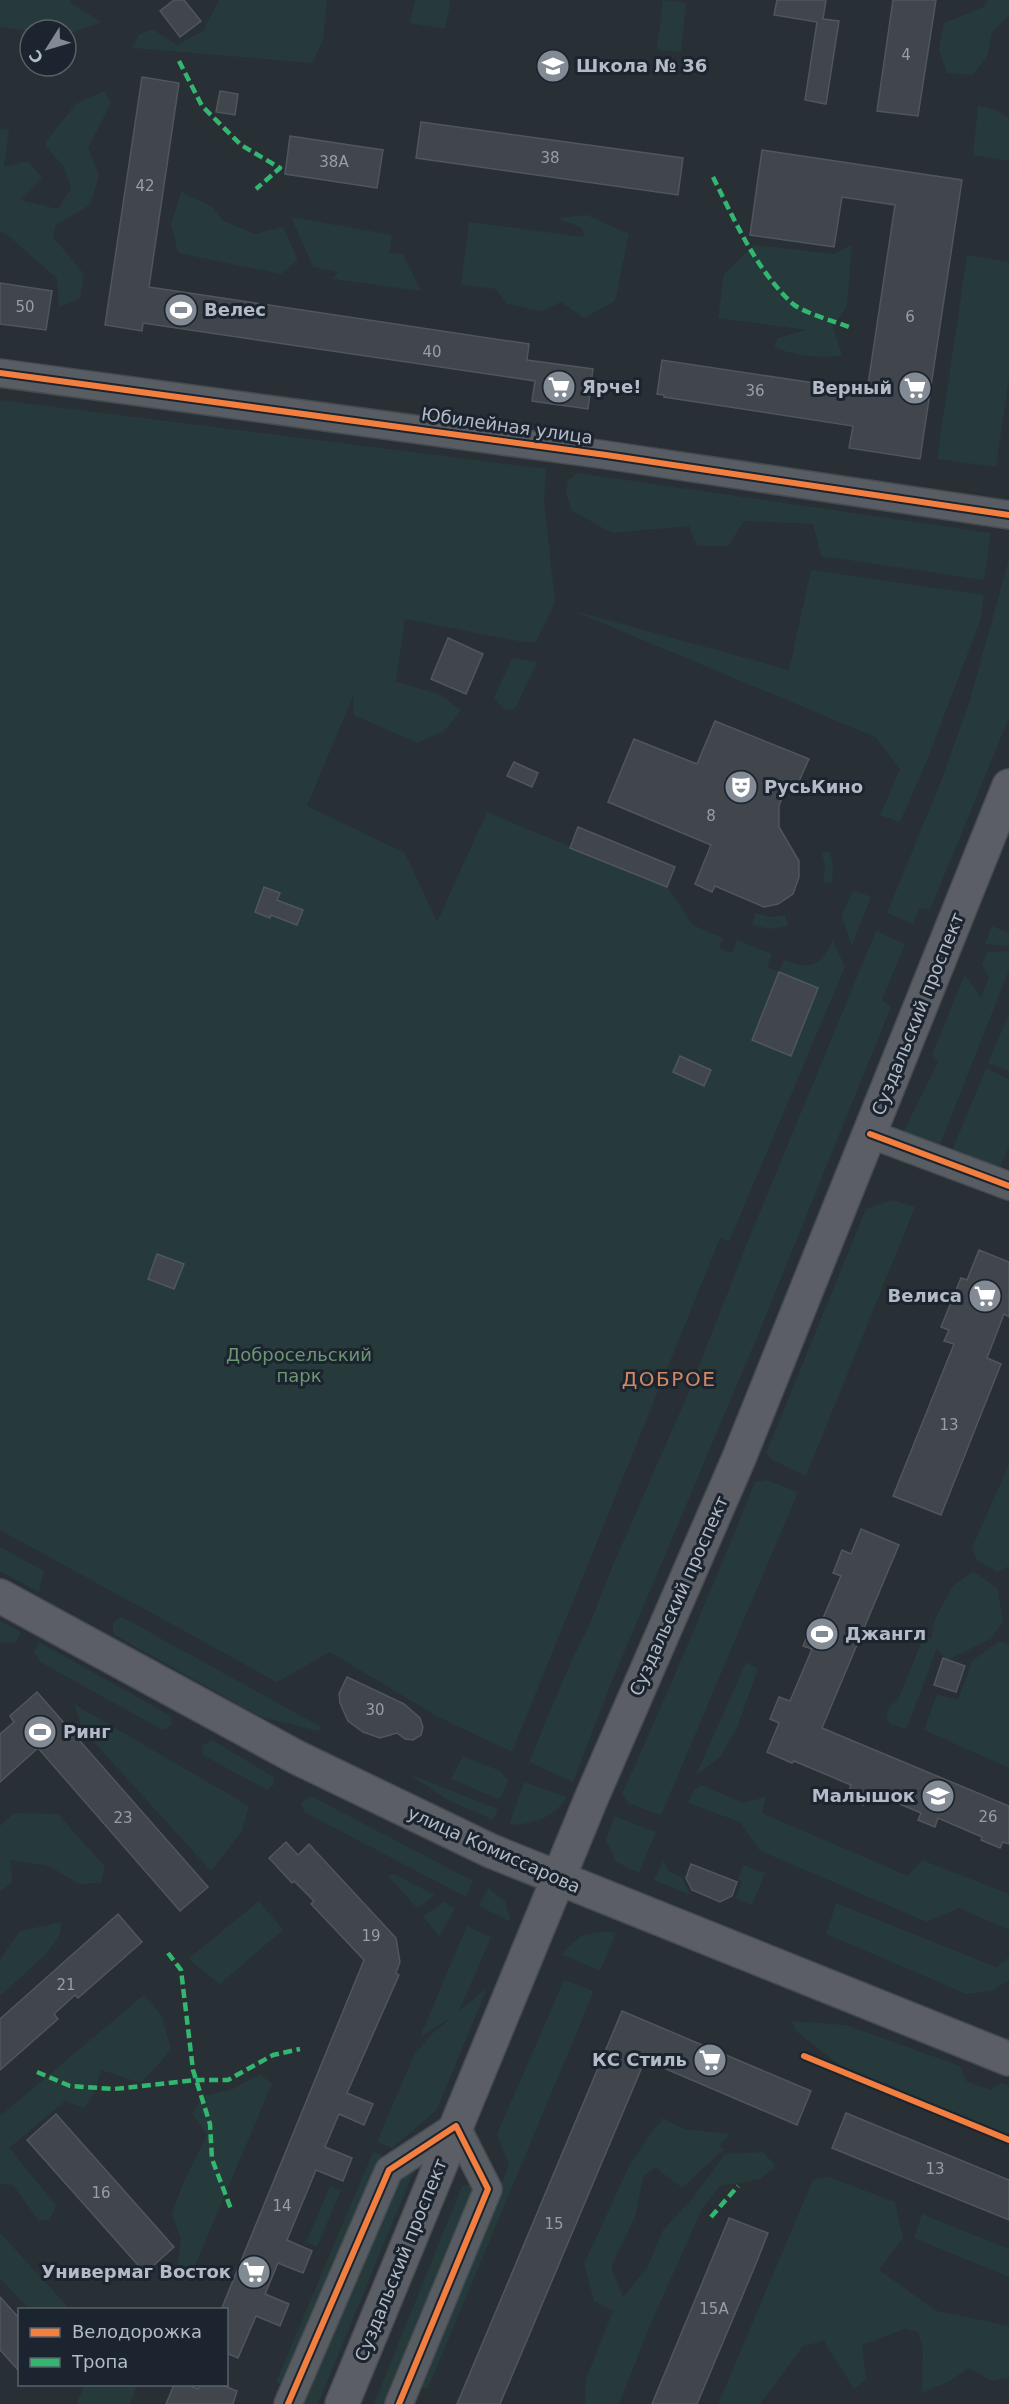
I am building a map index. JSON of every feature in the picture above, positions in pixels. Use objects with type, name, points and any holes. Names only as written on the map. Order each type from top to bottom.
[{"type":"main road","name":"Суздальский проспект","points":[[342,2404],[557,1879],[739,1458],[1009,786]]},
{"type":"main road","name":"улица Комиссарова","points":[[0,1596],[297,1758],[491,1851],[1009,2059]]},
{"type":"street","name":"Юбилейная улица","points":[[0,373],[553,447],[1009,516]]},
{"type":"street","points":[[870,1134],[1009,1186]]},
{"type":"street","points":[[288,2404],[389,2170],[456,2126],[488,2189],[399,2404]]},
{"type":"green space","points":[[0,0],[70,0],[73,5],[102,22],[78,31],[78,18],[18,18],[18,29],[0,27]]},
{"type":"green space","points":[[219,0],[327,0],[323,40],[312,63],[133,48],[138,35],[152,29],[177,45],[203,31]]},
{"type":"green space","points":[[415,0],[451,0],[445,29],[410,23]]},
{"type":"green space","points":[[663,0],[686,3],[681,52],[657,50]]},
{"type":"green space","points":[[988,0],[1009,0],[1009,15],[992,32],[987,57],[972,75],[947,73],[939,50],[944,23],[983,7]]},
{"type":"green space","points":[[104,91],[111,103],[88,148],[99,175],[90,205],[56,225],[53,237],[84,274],[80,298],[59,307],[57,278],[5,233],[0,232],[0,129],[9,130],[4,167],[28,161],[42,178],[20,200],[58,209],[71,188],[64,167],[44,144],[76,104]]},
{"type":"green space","points":[[978,106],[996,110],[1009,118],[1009,161],[973,155]]},
{"type":"green space","points":[[181,192],[211,206],[224,221],[255,234],[283,227],[298,260],[281,274],[178,253],[171,224]]},
{"type":"green space","points":[[587,215],[629,234],[615,301],[584,318],[561,302],[542,311],[507,304],[496,289],[461,285],[469,222],[584,237],[582,228],[556,218]]},
{"type":"green space","points":[[291,217],[392,235],[389,253],[403,254],[421,291],[332,279],[338,272],[313,267]]},
{"type":"green space","points":[[852,244],[847,306],[833,326],[842,356],[807,356],[774,346],[778,338],[807,330],[718,318],[724,274],[754,245],[835,254]]},
{"type":"green space","points":[[967,255],[1009,262],[1009,378],[996,467],[937,459]]},
{"type":"green space","name":"Добросельский парк","points":[[0,400],[546,469],[544,500],[555,602],[536,642],[523,642],[405,619],[396,682],[442,695],[461,711],[444,731],[417,743],[353,715],[354,694],[307,806],[405,853],[437,922],[487,812],[667,887],[693,925],[723,938],[719,948],[732,953],[737,940],[772,954],[767,967],[779,972],[784,960],[802,965],[814,964],[824,956],[833,940],[845,967],[729,1242],[720,1238],[512,1752],[438,1717],[330,1652],[277,1682],[0,1530]]},
{"type":"green space","points":[[578,473],[991,533],[984,580],[821,556],[813,524],[744,521],[728,546],[697,546],[689,526],[612,533],[572,511],[566,494],[568,480]]},
{"type":"green space","points":[[1009,559],[1009,718],[930,910],[920,908],[913,924],[887,913],[943,776],[969,703]]},
{"type":"green space","points":[[811,570],[984,595],[980,621],[928,758],[900,822],[880,815],[900,769],[875,737],[571,610],[789,670]]},
{"type":"green space","points":[[512,658],[537,662],[517,705],[512,710],[504,709],[494,698]]},
{"type":"green space","points":[[830,851],[833,868],[832,883],[823,882],[825,868],[822,853]]},
{"type":"green space","points":[[854,890],[871,897],[852,945],[841,915]]},
{"type":"green space","points":[[755,913],[772,917],[785,915],[788,926],[770,929],[752,925]]},
{"type":"green space","points":[[992,926],[1009,933],[1009,946],[985,944]]},
{"type":"green space","points":[[876,931],[905,944],[882,1000],[891,1007],[760,1330],[612,1681],[573,1782],[529,1762],[687,1396],[750,1236]]},
{"type":"green space","points":[[1009,951],[1009,970],[937,1152],[900,1139],[938,1062],[932,1054],[965,975],[981,997],[989,978],[982,964],[987,952]]},
{"type":"green space","points":[[1009,1014],[1009,1071],[988,1063]]},
{"type":"green space","points":[[986,1068],[1009,1079],[1009,1146],[998,1173],[951,1153]]},
{"type":"green space","points":[[893,1200],[915,1207],[806,1476],[772,1460],[766,1453],[866,1209]]},
{"type":"green space","points":[[1009,1464],[1009,1566],[997,1572],[977,1560],[972,1548]]},
{"type":"green space","points":[[767,1480],[798,1492],[661,1815],[628,1803],[622,1794],[755,1482]]},
{"type":"green space","points":[[0,1547],[44,1571],[39,1592],[0,1571]]},
{"type":"green space","points":[[973,1571],[998,1589],[1003,1621],[991,1639],[947,1660],[937,1648],[908,1725],[904,1729],[891,1724],[886,1718],[890,1706],[898,1700],[924,1636],[931,1639],[934,1621],[953,1586]]},
{"type":"green space","points":[[122,1617],[323,1728],[318,1731],[261,1717],[113,1634],[113,1622]]},
{"type":"green space","points":[[0,1621],[21,1632],[16,1642],[4,1644],[0,1642]]},
{"type":"green space","points":[[999,1641],[1009,1645],[1009,1768],[924,1730],[937,1694],[958,1700],[972,1661]]},
{"type":"green space","points":[[39,1642],[171,1716],[172,1724],[163,1730],[40,1662],[34,1652]]},
{"type":"green space","points":[[746,1662],[758,1669],[737,1728],[720,1757],[696,1775]]},
{"type":"green space","points":[[74,1704],[249,1806],[242,1831],[211,1871],[82,1729]]},
{"type":"green space","points":[[212,1740],[274,1777],[274,1785],[267,1790],[203,1755],[202,1746]]},
{"type":"green space","points":[[463,1756],[500,1771],[508,1780],[502,1796],[498,1799],[451,1779]]},
{"type":"green space","points":[[409,1774],[498,1809],[493,1820],[448,1800]]},
{"type":"green space","points":[[524,1782],[567,1797],[555,1811],[542,1819],[509,1825]]},
{"type":"green space","points":[[701,1785],[743,1803],[766,1797],[762,1813],[908,1876],[922,1860],[1009,1894],[1009,1930],[959,1908],[927,1922],[760,1851],[740,1822],[688,1803],[694,1790]]},
{"type":"green space","points":[[311,1796],[473,1881],[466,1897],[304,1812],[301,1803]]},
{"type":"green space","points":[[14,1813],[58,1814],[105,1867],[101,1883],[79,1884],[49,1866],[11,1860],[12,1882],[0,1892],[0,1826]]},
{"type":"green space","points":[[614,1816],[656,1832],[639,1873],[616,1862],[606,1840]]},
{"type":"green space","points":[[663,1861],[670,1872],[682,1877],[690,1895],[654,1880]]},
{"type":"green space","points":[[743,1865],[765,1873],[752,1905],[736,1898],[742,1881],[738,1879]]},
{"type":"green space","points":[[394,1874],[435,1895],[417,1908],[388,1876]]},
{"type":"green space","points":[[488,1888],[505,1901],[511,1922],[479,1906]]},
{"type":"green space","points":[[259,1901],[283,1930],[220,1984],[188,1959]]},
{"type":"green space","points":[[444,1902],[455,1908],[439,1937],[423,1916]]},
{"type":"green space","points":[[836,1903],[996,1967],[1009,1957],[1009,1980],[992,1991],[966,1994],[826,1934]]},
{"type":"green space","points":[[62,1922],[59,1937],[43,1957],[0,1996],[0,1960],[20,1931]]},
{"type":"green space","points":[[467,1926],[491,1937],[459,2011],[487,1988],[437,2110],[392,2148],[377,2142],[414,2055],[432,2034],[452,2017],[420,2037]]},
{"type":"green space","points":[[605,1931],[616,1933],[600,1971],[561,1954],[582,1935]]},
{"type":"green space","points":[[564,1980],[594,1991],[428,2388],[420,2388],[509,2165],[497,2134]]},
{"type":"green space","points":[[144,1995],[162,2016],[171,2050],[141,2083],[101,2070],[94,2094],[84,2108],[65,2101],[9,2148],[56,2205],[50,2220],[39,2221],[13,2185],[0,2184],[0,2116]]},
{"type":"green space","points":[[792,2021],[846,2025],[960,2066],[966,2081],[991,2090],[1001,2083],[1009,2086],[1009,2137],[842,2067],[796,2031]]},
{"type":"green space","points":[[260,2074],[272,2084],[190,2277],[176,2277],[181,2239],[172,2214],[183,2183],[207,2135],[192,2113],[203,2096],[233,2089]]},
{"type":"green space","points":[[662,2118],[684,2129],[730,2134],[719,2146],[724,2149],[682,2188],[655,2167],[643,2177],[635,2217],[611,2267],[623,2297],[647,2268],[663,2230],[693,2198],[725,2154],[763,2152],[776,2166],[760,2179],[720,2186],[702,2209],[652,2321],[619,2404],[585,2404],[586,2379],[613,2311],[594,2301],[584,2264],[630,2164],[657,2125],[659,2126]]},
{"type":"green space","points":[[373,2152],[382,2155],[285,2386],[276,2382]]},
{"type":"green space","points":[[415,2168],[318,2404],[300,2404],[389,2187]]},
{"type":"green space","points":[[829,2177],[895,2202],[903,2238],[879,2270],[937,2311],[1009,2326],[1009,2378],[992,2381],[969,2368],[948,2382],[922,2393],[923,2349],[918,2332],[904,2329],[862,2345],[866,2379],[854,2389],[824,2341],[803,2346],[760,2404],[718,2404],[813,2180]]},
{"type":"green space","points":[[473,2184],[475,2197],[389,2404],[374,2404],[462,2186]]},
{"type":"green space","points":[[330,2186],[341,2190],[317,2247],[306,2242]]},
{"type":"green space","points":[[922,2214],[1009,2249],[1009,2277],[914,2238]]},
{"type":"green space","points":[[0,2233],[69,2308],[28,2308],[0,2278]]},
{"type":"green space","points":[[84,2386],[137,2386],[130,2404],[76,2404]]},
{"type":"building","points":[[174,0],[184,0],[201,21],[180,37],[160,11]]},
{"type":"building","points":[[777,0],[826,0],[823,19],[839,21],[826,104],[805,100],[817,22],[774,15]]},
{"type":"building","points":[[893,0],[936,0],[918,116],[877,111]]},
{"type":"building","points":[[142,77],[179,83],[149,287],[529,344],[527,360],[593,369],[588,409],[532,401],[535,381],[143,323],[142,331],[105,325]]},
{"type":"building","points":[[220,91],[238,94],[235,115],[216,112]]},
{"type":"building","points":[[421,122],[683,158],[678,195],[416,158]]},
{"type":"building","points":[[290,136],[383,150],[377,188],[285,174]]},
{"type":"building","points":[[762,150],[962,180],[920,459],[849,448],[853,426],[664,397],[664,395],[657,394],[662,360],[867,391],[895,205],[842,197],[834,247],[750,235]]},
{"type":"building","points":[[0,283],[52,291],[46,330],[0,324]]},
{"type":"building","points":[[448,638],[483,654],[466,694],[431,679]]},
{"type":"building","points":[[715,721],[809,759],[795,790],[786,786],[779,806],[779,827],[799,861],[799,877],[793,894],[778,904],[764,907],[715,886],[712,892],[695,884],[711,845],[608,802],[634,739],[697,764]]},
{"type":"building","points":[[514,762],[538,773],[532,787],[507,776]]},
{"type":"building","points":[[578,827],[675,867],[667,887],[570,848]]},
{"type":"building","points":[[264,887],[280,893],[277,900],[303,910],[297,925],[271,915],[270,918],[255,912]]},
{"type":"building","points":[[779,972],[818,988],[791,1056],[752,1040]]},
{"type":"building","points":[[680,1056],[711,1070],[704,1086],[673,1072]]},
{"type":"building","points":[[979,1250],[1009,1262],[1009,1317],[1004,1314],[987,1358],[1001,1364],[941,1515],[893,1496],[954,1344],[944,1341],[949,1330],[941,1327],[961,1278],[967,1280]]},
{"type":"building","points":[[157,1254],[184,1264],[174,1289],[148,1279]]},
{"type":"building","points":[[861,1529],[899,1545],[822,1728],[1009,1806],[1009,1844],[1003,1842],[1000,1848],[981,1840],[982,1837],[938,1818],[935,1827],[918,1820],[921,1813],[869,1791],[863,1805],[846,1798],[851,1785],[767,1752],[779,1723],[770,1719],[779,1697],[790,1701],[812,1649],[803,1646],[813,1622],[820,1625],[841,1576],[833,1573],[842,1550],[851,1554]]},
{"type":"building","points":[[943,1658],[965,1666],[956,1692],[934,1685]]},
{"type":"building","points":[[347,1677],[404,1704],[420,1718],[423,1727],[421,1735],[413,1740],[405,1739],[397,1733],[380,1738],[363,1732],[348,1721],[340,1703],[339,1694]]},
{"type":"building","points":[[37,1692],[208,1887],[180,1911],[38,1748],[0,1782],[0,1734],[14,1722],[10,1716]]},
{"type":"building","points":[[286,1842],[298,1855],[309,1844],[396,1938],[400,1962],[396,1973],[399,1975],[347,2093],[373,2104],[364,2125],[339,2114],[325,2147],[352,2158],[343,2181],[316,2170],[287,2240],[312,2251],[303,2273],[278,2263],[265,2294],[289,2304],[280,2326],[256,2316],[238,2358],[228,2354],[228,2308],[222,2308],[364,1960],[311,1904],[314,1901],[294,1881],[292,1883],[269,1858]]},
{"type":"building","points":[[691,1864],[737,1882],[732,1896],[720,1902],[692,1890],[686,1878]]},
{"type":"building","points":[[118,1914],[142,1942],[78,1998],[75,1995],[54,2014],[58,2019],[0,2070],[0,2019]]},
{"type":"building","points":[[622,2011],[811,2091],[797,2125],[645,2060],[500,2404],[457,2404]]},
{"type":"building","points":[[846,2113],[1009,2180],[1009,2220],[832,2148]]},
{"type":"building","points":[[56,2114],[174,2247],[145,2273],[27,2140]]},
{"type":"building","points":[[729,2218],[768,2233],[755,2266],[697,2404],[652,2404]]},
{"type":"building","points":[[0,2297],[18,2317],[18,2370],[0,2350]]},
{"type":"building","points":[[174,2386],[190,2386],[198,2389],[200,2386],[224,2386],[237,2391],[233,2404],[166,2404]]},
{"type":"marked path","points":[[179,61],[202,106],[241,145],[280,168],[256,189]]},
{"type":"marked path","points":[[713,177],[747,244],[780,291],[797,307],[849,327]]},
{"type":"marked path","points":[[168,1953],[181,1970],[193,2070],[210,2124],[212,2159],[231,2209]]},
{"type":"marked path","points":[[37,2072],[70,2086],[114,2089],[196,2080],[228,2080],[273,2055],[300,2049]]},
{"type":"marked path","points":[[711,2217],[738,2186]]},
{"type":"cycle path","points":[[0,373],[606,455],[1009,515]]},
{"type":"cycle path","points":[[870,1134],[1009,1186]]},
{"type":"cycle path","points":[[804,2056],[1009,2140]]},
{"type":"cycle path","points":[[288,2404],[389,2170],[456,2126],[488,2189],[399,2404]]},
{"type":"place","name":"Школа № 36","points":[[553,66]]},
{"type":"place","name":"Велес","points":[[181,310]]},
{"type":"place","name":"Ярче!","points":[[559,387]]},
{"type":"place","name":"Верный","points":[[915,388]]},
{"type":"place","name":"РусьКино","points":[[741,787]]},
{"type":"place","name":"Велиса","points":[[985,1296]]},
{"type":"place","name":"Джангл","points":[[822,1634]]},
{"type":"place","name":"Ринг","points":[[40,1732]]},
{"type":"place","name":"Малышок","points":[[938,1796]]},
{"type":"place","name":"КС Стиль","points":[[710,2060]]},
{"type":"place","name":"Универмаг Восток","points":[[254,2272]]},
{"type":"district","name":"ДОБРОЕ","points":[[669,1379]]}]
